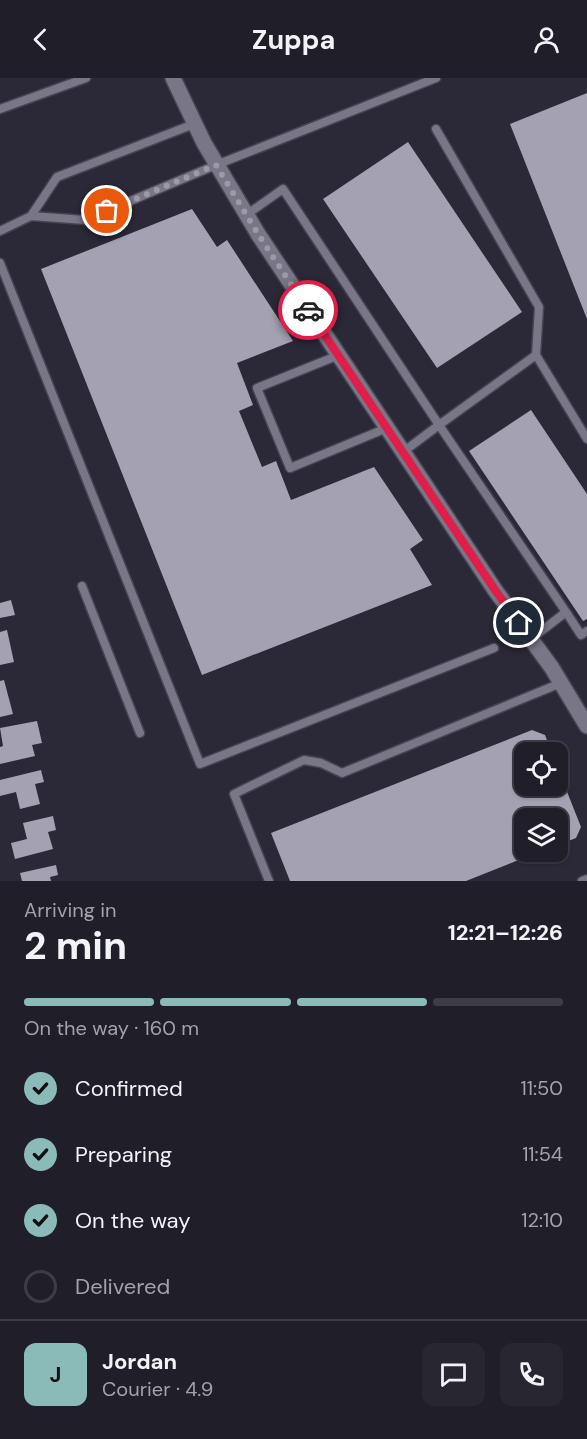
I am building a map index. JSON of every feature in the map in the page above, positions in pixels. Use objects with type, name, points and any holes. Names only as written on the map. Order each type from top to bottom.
[{"type":"street","points":[[173,78],[216,165],[246,214],[495,590],[561,683],[587,726]]},
{"type":"lane","points":[[0,109],[63,82],[87,78]]},
{"type":"lane","points":[[0,231],[31,216],[85,220],[216,165],[436,78]]},
{"type":"lane","points":[[31,216],[57,177],[194,124]]},
{"type":"lane","points":[[436,129],[539,307],[536,355],[587,439]]},
{"type":"lane","points":[[246,214],[283,189],[581,635],[587,631]]},
{"type":"lane","points":[[0,263],[200,764],[494,648]]},
{"type":"lane","points":[[339,355],[257,388],[290,468],[387,428]]},
{"type":"lane","points":[[403,452],[536,355]]},
{"type":"lane","points":[[82,586],[140,734]]},
{"type":"lane","points":[[531,639],[566,612]]},
{"type":"lane","points":[[269,881],[234,794],[304,760],[321,763],[342,774],[561,683]]},
{"type":"lane","points":[[582,881],[587,879]]},
{"type":"building","points":[[587,93],[587,319],[510,124]]},
{"type":"building","points":[[408,142],[522,312],[437,368],[323,199]]},
{"type":"building","points":[[192,209],[217,247],[227,240],[293,341],[237,363],[253,405],[239,411],[262,467],[276,461],[291,500],[374,467],[423,540],[410,549],[432,585],[202,675],[41,269]]},
{"type":"building","points":[[531,410],[587,494],[587,619],[583,621],[469,451]]},
{"type":"building","points":[[11,600],[15,615],[0,618],[0,603]]},
{"type":"building","points":[[7,630],[14,662],[0,665],[0,632]]},
{"type":"building","points":[[4,680],[13,714],[0,717],[0,681]]},
{"type":"building","points":[[37,721],[42,743],[32,745],[35,756],[0,764],[0,747],[3,746],[0,728]]},
{"type":"building","points":[[532,730],[545,735],[548,742],[514,742],[514,796],[568,794],[581,827],[576,838],[568,841],[568,808],[514,808],[514,862],[466,881],[290,881],[271,833]]},
{"type":"building","points":[[41,770],[44,782],[35,784],[40,804],[20,809],[16,792],[0,796],[0,780]]},
{"type":"building","points":[[53,816],[56,830],[48,832],[53,849],[15,859],[11,843],[27,839],[23,823]]},
{"type":"building","points":[[56,865],[58,875],[50,877],[51,881],[22,881],[20,873]]},
{"type":"way so far","points":[[107,211],[216,165],[308,310]]},
{"type":"route","points":[[308,310],[519,623]]}]
